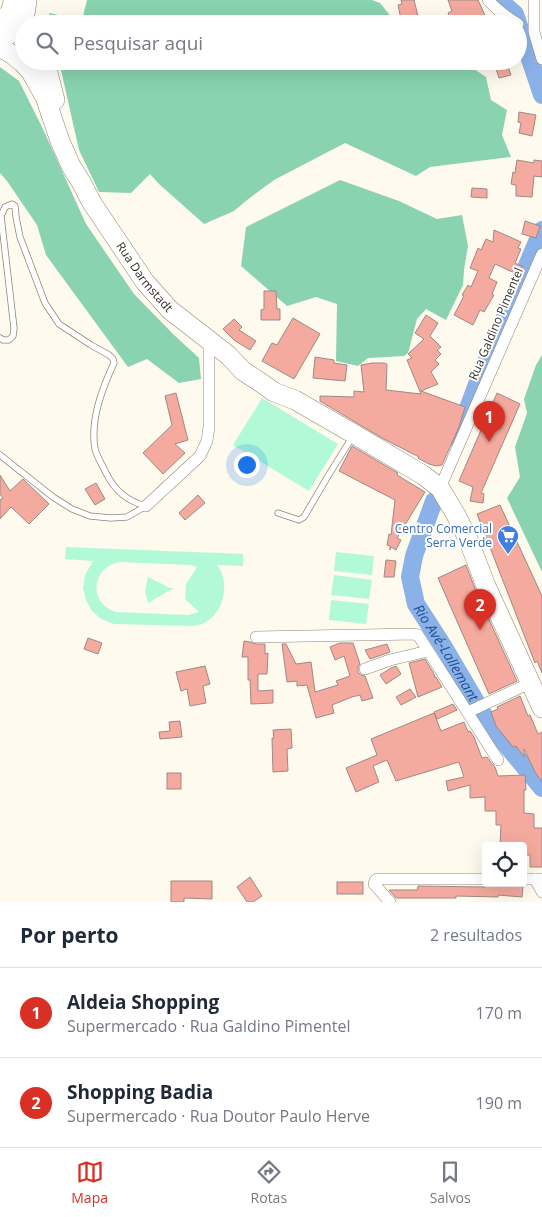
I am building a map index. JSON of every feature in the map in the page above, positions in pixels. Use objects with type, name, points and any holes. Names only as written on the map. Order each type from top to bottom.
[{"type":"main road","points":[[0,19],[5,18],[12,10],[13,0]]},
{"type":"main road","points":[[28,0],[32,15]]},
{"type":"main road","points":[[24,15],[28,0]]},
{"type":"main road","points":[[0,36],[15,30]]},
{"type":"main road","points":[[0,46],[15,57]]},
{"type":"main road","points":[[29,70],[45,97],[71,166],[82,182]]},
{"type":"main road","points":[[47,70],[61,122],[82,182]]},
{"type":"main road","name":"Rua Darmstadt","points":[[82,182],[92,202],[145,282],[170,310],[228,354],[248,360],[280,381],[295,400],[423,475],[440,488]]},
{"type":"main road","points":[[440,488],[468,539],[486,586],[542,708]]},
{"type":"street","points":[[488,0],[504,15]]},
{"type":"street","points":[[534,0],[533,32],[542,59]]},
{"type":"street","points":[[527,29],[533,32]]},
{"type":"street","name":"Rua Galdino Pimentel","points":[[440,488],[541,260]]},
{"type":"street","points":[[146,506],[200,456],[207,441],[209,340]]},
{"type":"street","points":[[256,637],[418,635],[471,711],[498,760]]},
{"type":"street","points":[[365,669],[390,660],[428,651]]},
{"type":"street","points":[[471,711],[530,683]]},
{"type":"street","points":[[390,902],[374,884],[377,879],[482,879]]},
{"type":"street","points":[[534,879],[542,892]]},
{"type":"lane","points":[[0,338],[9,340],[13,336],[14,328],[2,216],[5,207],[12,204],[15,206],[20,237],[46,303],[60,324],[113,359],[114,363],[99,400],[94,429],[95,450],[110,480],[121,494],[135,503],[146,506]]},
{"type":"lane","points":[[278,513],[299,520],[304,518],[354,434]]},
{"type":"lane","points":[[0,455],[53,497],[72,509],[90,516],[127,517],[146,506]]},
{"type":"green space","points":[[87,0],[372,0],[380,3],[390,15],[83,15]]},
{"type":"green space","points":[[0,67],[19,81],[86,224],[134,294],[199,358],[201,379],[179,383],[147,359],[128,367],[46,255],[37,225],[0,173]]},
{"type":"green space","points":[[61,70],[476,70],[486,77],[491,100],[507,110],[502,135],[511,157],[430,167],[416,176],[345,143],[274,180],[234,211],[204,224],[150,174],[131,193],[99,192],[79,150]]},
{"type":"green space","points":[[340,180],[399,201],[437,219],[462,215],[468,246],[463,285],[446,320],[426,309],[417,319],[408,353],[404,356],[368,358],[358,366],[336,361],[337,304],[316,297],[287,306],[241,266],[246,227]]},
{"type":"green space","points":[[542,355],[542,572],[507,498],[520,477],[515,447],[527,413],[524,399],[536,365]]},
{"type":"green space","points":[[262,398],[338,444],[309,491],[233,445]]},
{"type":"green space","points":[[66,547],[243,554],[243,566],[217,565],[224,580],[223,597],[221,605],[216,612],[203,624],[193,626],[114,624],[101,619],[92,611],[86,600],[83,588],[85,575],[93,561],[65,559]],"holes":[[[120,562],[191,565],[197,567],[186,584],[185,599],[199,612],[188,615],[116,612],[107,607],[97,594],[99,578],[110,565]]]},
{"type":"green space","points":[[336,552],[374,556],[372,575],[334,571]]},
{"type":"green space","points":[[334,575],[372,580],[369,599],[331,595]]},
{"type":"green space","points":[[148,577],[173,590],[148,603],[145,591]]},
{"type":"green space","points":[[331,600],[369,604],[366,624],[329,620]]},
{"type":"building","points":[[401,0],[414,0],[418,15],[400,15],[398,5],[402,4]]},
{"type":"building","points":[[448,0],[478,0],[485,15],[449,15],[448,13],[452,11]]},
{"type":"building","points":[[496,70],[509,70],[511,75],[499,78]]},
{"type":"building","points":[[519,112],[536,115],[532,136],[519,133],[521,123],[518,122]]},
{"type":"building","points":[[517,160],[534,163],[534,160],[542,161],[542,177],[534,176],[532,197],[516,196],[516,185],[511,184]]},
{"type":"building","points":[[472,188],[487,189],[487,198],[471,197]]},
{"type":"building","points":[[525,221],[540,226],[536,238],[522,234]]},
{"type":"building","points":[[494,230],[521,242],[518,248],[521,249],[515,263],[523,267],[519,275],[495,264],[489,278],[497,282],[492,294],[494,295],[484,312],[480,310],[473,325],[454,315],[464,296],[462,295],[468,285],[471,287],[478,271],[470,268],[478,248],[481,250],[486,239],[493,242]]},
{"type":"building","points":[[264,291],[276,291],[277,309],[280,309],[280,320],[261,320],[261,310],[264,309]]},
{"type":"building","points":[[426,315],[438,323],[430,336],[441,347],[437,350],[441,354],[435,360],[439,364],[431,372],[438,384],[421,391],[465,407],[459,427],[442,465],[436,466],[382,438],[320,401],[320,396],[354,397],[354,391],[364,392],[361,365],[372,363],[387,364],[386,390],[421,394],[407,360],[412,358],[408,354],[424,339],[415,333]]},
{"type":"building","points":[[293,318],[320,334],[294,379],[262,361],[272,343],[277,345]]},
{"type":"building","points":[[234,319],[242,327],[239,330],[256,341],[250,350],[234,340],[223,329]]},
{"type":"building","points":[[315,357],[334,360],[334,363],[347,365],[345,381],[313,378]]},
{"type":"building","points":[[176,393],[188,440],[175,444],[185,453],[163,474],[143,453],[172,425],[165,396]]},
{"type":"building","points":[[497,393],[520,404],[481,493],[484,494],[483,503],[470,501],[473,487],[459,481]]},
{"type":"building","points":[[352,446],[398,473],[397,475],[425,492],[397,538],[401,540],[396,550],[391,547],[390,550],[390,546],[387,545],[389,534],[391,535],[395,500],[339,471]]},
{"type":"building","points":[[0,475],[10,491],[23,479],[49,504],[29,524],[11,507],[0,519],[0,500],[3,498],[0,494]]},
{"type":"building","points":[[96,483],[105,499],[95,505],[85,489]]},
{"type":"building","points":[[198,495],[205,503],[185,520],[179,513]]},
{"type":"building","name":"Centro Comercial Serra Verde","points":[[500,505],[542,596],[542,673],[537,661],[535,663],[477,514]]},
{"type":"building","points":[[386,560],[396,561],[394,577],[384,577]]},
{"type":"building","points":[[466,565],[517,681],[489,694],[438,578]]},
{"type":"building","points":[[88,638],[102,643],[98,654],[84,649]]},
{"type":"building","points":[[244,641],[265,644],[265,654],[268,653],[267,674],[258,674],[258,691],[273,690],[273,703],[251,704],[248,657],[242,657]]},
{"type":"building","points":[[340,643],[353,643],[360,664],[358,672],[365,676],[373,698],[362,701],[360,695],[352,697],[332,705],[334,713],[316,718],[307,685],[297,686],[297,681],[287,682],[282,644],[286,644],[296,664],[311,662],[315,692],[338,685],[336,681],[350,676],[344,656],[335,660],[330,647]]},
{"type":"building","points":[[387,644],[390,652],[370,659],[365,650]]},
{"type":"building","points":[[425,659],[442,687],[418,697],[409,663]]},
{"type":"building","points":[[205,666],[210,684],[203,686],[206,703],[190,706],[187,689],[181,691],[176,672]]},
{"type":"building","points":[[396,666],[401,674],[386,684],[380,675]]},
{"type":"building","points":[[410,689],[416,697],[401,705],[396,697]]},
{"type":"building","points":[[520,696],[538,734],[542,732],[542,782],[524,749],[524,757],[496,726],[491,712]]},
{"type":"building","points":[[453,704],[457,710],[437,719],[434,712]]},
{"type":"building","points":[[434,713],[441,731],[464,722],[468,732],[470,731],[474,737],[482,758],[487,757],[495,767],[498,776],[525,775],[524,813],[534,814],[534,828],[542,828],[542,867],[530,867],[530,855],[527,855],[527,842],[500,842],[501,825],[496,825],[496,811],[485,811],[485,797],[470,798],[470,785],[448,791],[446,781],[464,777],[459,762],[396,781],[387,760],[373,766],[379,782],[356,792],[346,768],[377,755],[371,739]]},
{"type":"building","points":[[180,721],[182,737],[160,739],[159,732],[170,731],[169,722]]},
{"type":"building","points":[[291,729],[292,748],[287,749],[288,771],[273,772],[273,730]]},
{"type":"building","points":[[167,773],[181,773],[181,789],[167,789]]},
{"type":"building","points":[[250,877],[262,896],[253,902],[247,902],[237,887]]},
{"type":"building","points":[[171,881],[212,881],[212,899],[184,898],[184,902],[171,902]]},
{"type":"building","points":[[337,882],[363,882],[363,894],[337,894]]},
{"type":"building","points":[[418,886],[523,887],[522,897],[498,895],[498,897],[396,898],[389,890],[417,890]]},
{"type":"waterway","name":"Rio Avé‐Lallemant","points":[[499,0],[515,15]]},
{"type":"waterway","name":"Rio Avé‐Lallemant","points":[[527,50],[542,95]]},
{"type":"waterway","name":"Rio Avé‐Lallemant","points":[[457,438],[479,379],[542,230]]},
{"type":"waterway","name":"Rio Avé‐Lallemant","points":[[434,501],[414,556],[410,577],[416,604],[489,724],[542,788]]},
{"type":"place","name":"Aldeia Shopping","points":[[489,442]]},
{"type":"place","name":"Centro Comercial Serra Verde","points":[[508,555]]},
{"type":"place","name":"Shopping Badia","points":[[480,630]]}]
